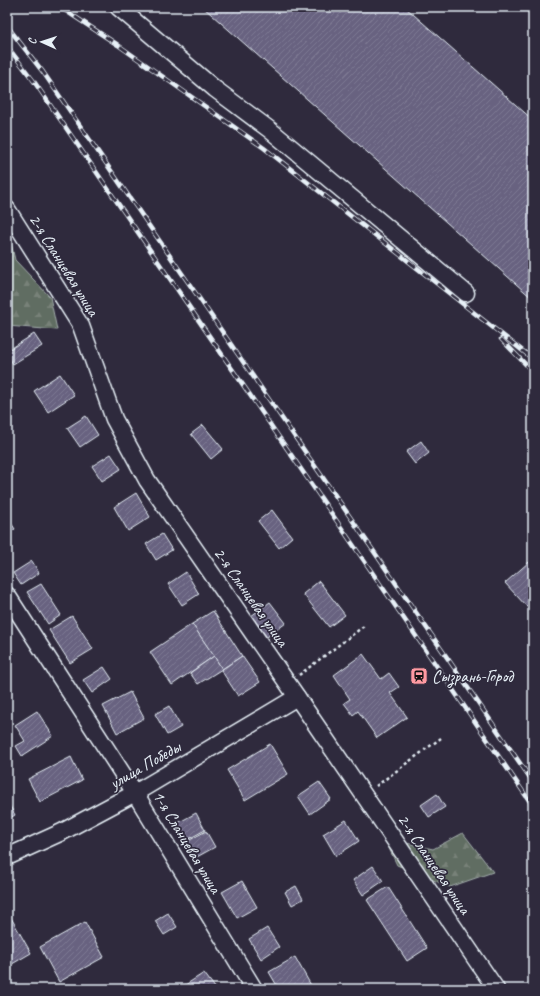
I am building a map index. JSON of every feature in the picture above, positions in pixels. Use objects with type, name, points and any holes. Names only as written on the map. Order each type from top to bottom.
[{"type":"street","points":[[118,7],[215,89],[270,130],[466,293]]},
{"type":"street","name":"2-я Сланцевая улица","points":[[7,209],[81,326],[114,419],[147,480],[496,989]]},
{"type":"street","name":"1-я Сланцевая улица","points":[[7,594],[135,793],[254,989]]},
{"type":"street","name":"улица Победы","points":[[7,857],[62,832],[135,793],[297,697]]},
{"type":"path","points":[[288,684],[364,626]]},
{"type":"path","points":[[364,795],[441,738]]},
{"type":"green space","points":[[7,226],[15,260],[50,297],[57,330],[7,326]]},
{"type":"green space","points":[[463,833],[493,872],[450,887],[397,865],[384,838],[433,849]]},
{"type":"building","points":[[203,7],[405,7],[533,120],[533,299]]},
{"type":"building","points":[[34,334],[42,346],[13,364],[7,355],[7,351]]},
{"type":"building","points":[[60,374],[74,395],[48,412],[34,391]]},
{"type":"building","points":[[86,416],[98,435],[80,447],[67,428]]},
{"type":"building","points":[[203,425],[223,449],[211,459],[191,434]]},
{"type":"building","points":[[421,441],[429,453],[415,464],[406,452]]},
{"type":"building","points":[[111,454],[121,469],[102,481],[92,466]]},
{"type":"building","points":[[136,493],[150,517],[128,531],[114,507]]},
{"type":"building","points":[[272,510],[292,537],[279,548],[258,521]]},
{"type":"building","points":[[7,517],[15,529],[7,534]]},
{"type":"building","points":[[162,534],[172,550],[156,560],[146,544]]},
{"type":"building","points":[[32,561],[39,573],[21,585],[13,573]]},
{"type":"building","points":[[529,562],[533,566],[533,602],[527,607],[505,583]]},
{"type":"building","points":[[186,572],[199,594],[182,605],[168,584]]},
{"type":"building","points":[[319,581],[345,615],[329,627],[303,594]]},
{"type":"building","points":[[41,584],[61,615],[48,624],[27,592]]},
{"type":"building","points":[[270,602],[286,623],[263,640],[247,619]]},
{"type":"building","points":[[213,611],[242,656],[222,669],[192,624]]},
{"type":"building","points":[[72,616],[93,649],[70,663],[49,630]]},
{"type":"building","points":[[192,624],[214,656],[172,685],[150,652]]},
{"type":"building","name":"Сызрань-Город","points":[[363,654],[381,679],[389,673],[399,687],[390,693],[407,717],[377,738],[358,711],[353,715],[344,703],[350,699],[334,675]]},
{"type":"building","points":[[214,656],[222,669],[198,684],[190,673]]},
{"type":"building","points":[[242,656],[260,682],[238,696],[221,670]]},
{"type":"building","points":[[104,667],[112,679],[92,693],[83,680]]},
{"type":"building","points":[[130,692],[144,718],[117,733],[103,706]]},
{"type":"building","points":[[169,706],[181,727],[167,735],[155,714]]},
{"type":"building","points":[[37,711],[53,736],[22,756],[16,746],[25,741],[15,725]]},
{"type":"building","points":[[270,744],[288,774],[245,800],[227,770]]},
{"type":"building","points":[[71,757],[82,780],[40,802],[28,779]]},
{"type":"building","points":[[319,782],[331,799],[310,814],[298,796]]},
{"type":"building","points":[[437,794],[445,807],[429,817],[421,805]]},
{"type":"building","points":[[7,801],[15,815],[7,820]]},
{"type":"building","points":[[196,813],[205,830],[185,841],[176,824]]},
{"type":"building","points":[[346,820],[359,841],[336,856],[323,834]]},
{"type":"building","points":[[206,831],[215,847],[195,858],[186,842]]},
{"type":"building","points":[[373,866],[383,881],[363,895],[353,880]]},
{"type":"building","points":[[242,881],[257,907],[237,918],[222,892]]},
{"type":"building","points":[[296,886],[303,899],[292,905],[285,892]]},
{"type":"building","points":[[388,887],[427,948],[407,961],[367,900]]},
{"type":"building","points":[[168,913],[177,927],[164,935],[155,921]]},
{"type":"building","points":[[10,916],[31,953],[7,967],[7,917]]},
{"type":"building","points":[[85,922],[104,957],[59,982],[40,947]]},
{"type":"building","points":[[267,928],[279,947],[261,959],[249,939]]},
{"type":"building","points":[[295,957],[313,989],[279,989],[269,972]]},
{"type":"building","points":[[204,973],[216,989],[184,989],[182,987]]},
{"type":"railway","points":[[60,7],[118,45],[264,148],[533,359]]},
{"type":"railway","points":[[7,26],[43,72],[533,782]]},
{"type":"railway","points":[[7,46],[33,80],[533,806]]},
{"type":"railway","points":[[501,339],[533,372]]},
{"type":"place","name":"Сызрань-Город","points":[[419,676]]}]
